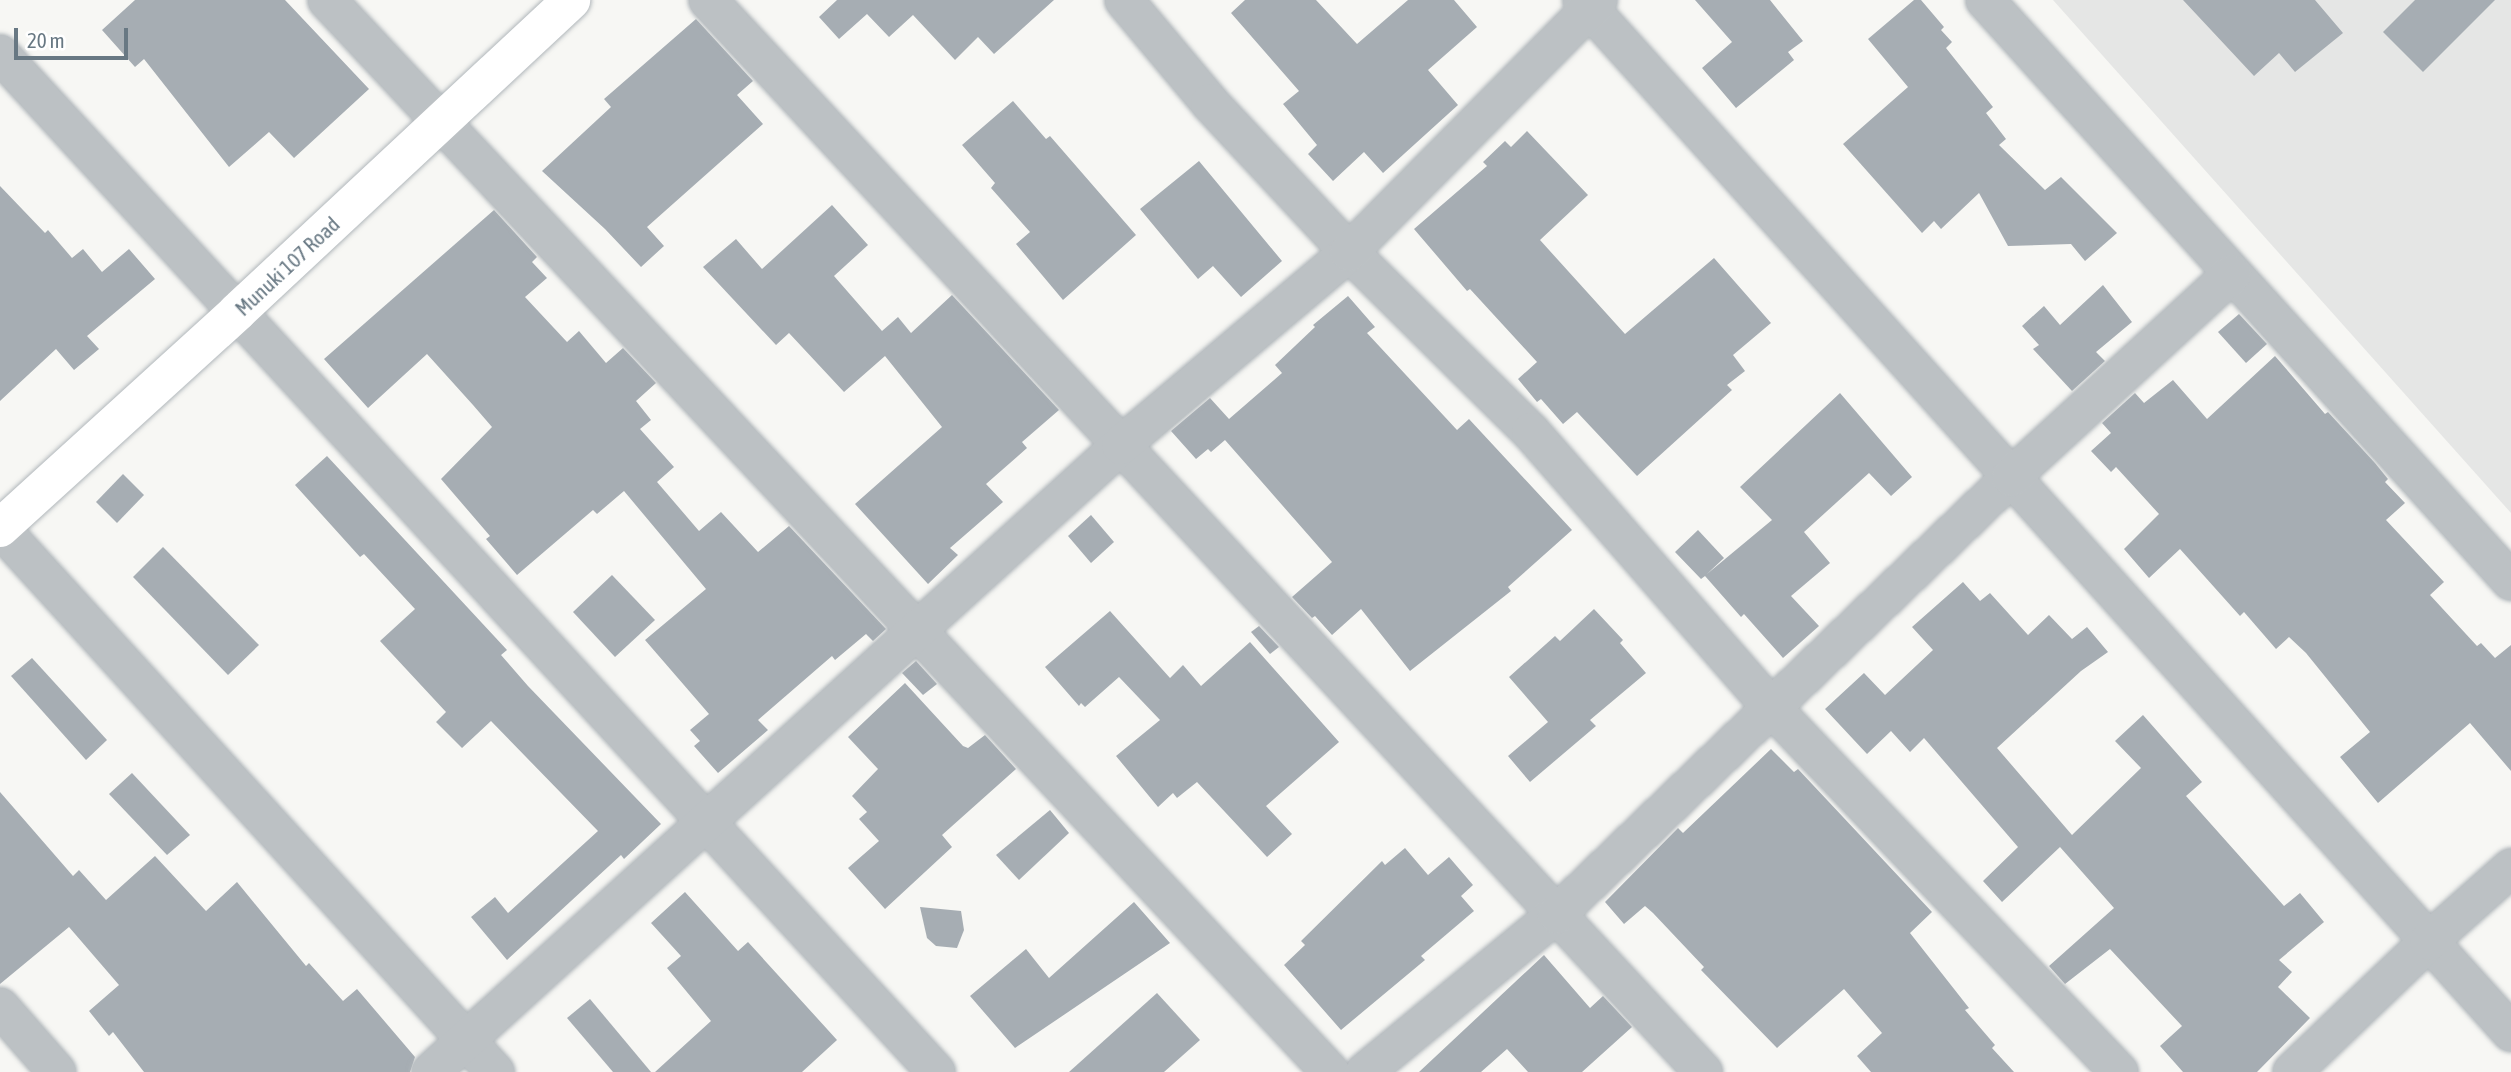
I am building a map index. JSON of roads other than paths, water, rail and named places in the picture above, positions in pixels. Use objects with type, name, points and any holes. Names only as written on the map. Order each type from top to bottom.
[{"type":"street","points":[[327,0],[1330,1072]]},
{"type":"street","name":"Munuki 107 Road","points":[[0,528],[237,312],[571,0]]},
{"type":"street","points":[[708,0],[1703,1072]]},
{"type":"street","points":[[1124,0],[1210,103],[1349,252],[1531,432],[1772,708],[2119,1072]]},
{"type":"street","points":[[1985,0],[2231,275],[2511,581]]},
{"type":"street","points":[[431,1072],[705,821],[919,633],[1122,445],[1349,252],[1590,3],[2011,477],[2511,1032]]},
{"type":"street","points":[[0,54],[936,1072]]},
{"type":"street","points":[[1365,1072],[1556,914],[2011,477],[2231,275]]},
{"type":"street","points":[[0,528],[495,1072]]},
{"type":"street","points":[[2292,1072],[2429,941],[2511,868]]},
{"type":"street","points":[[0,1007],[57,1072]]}]
